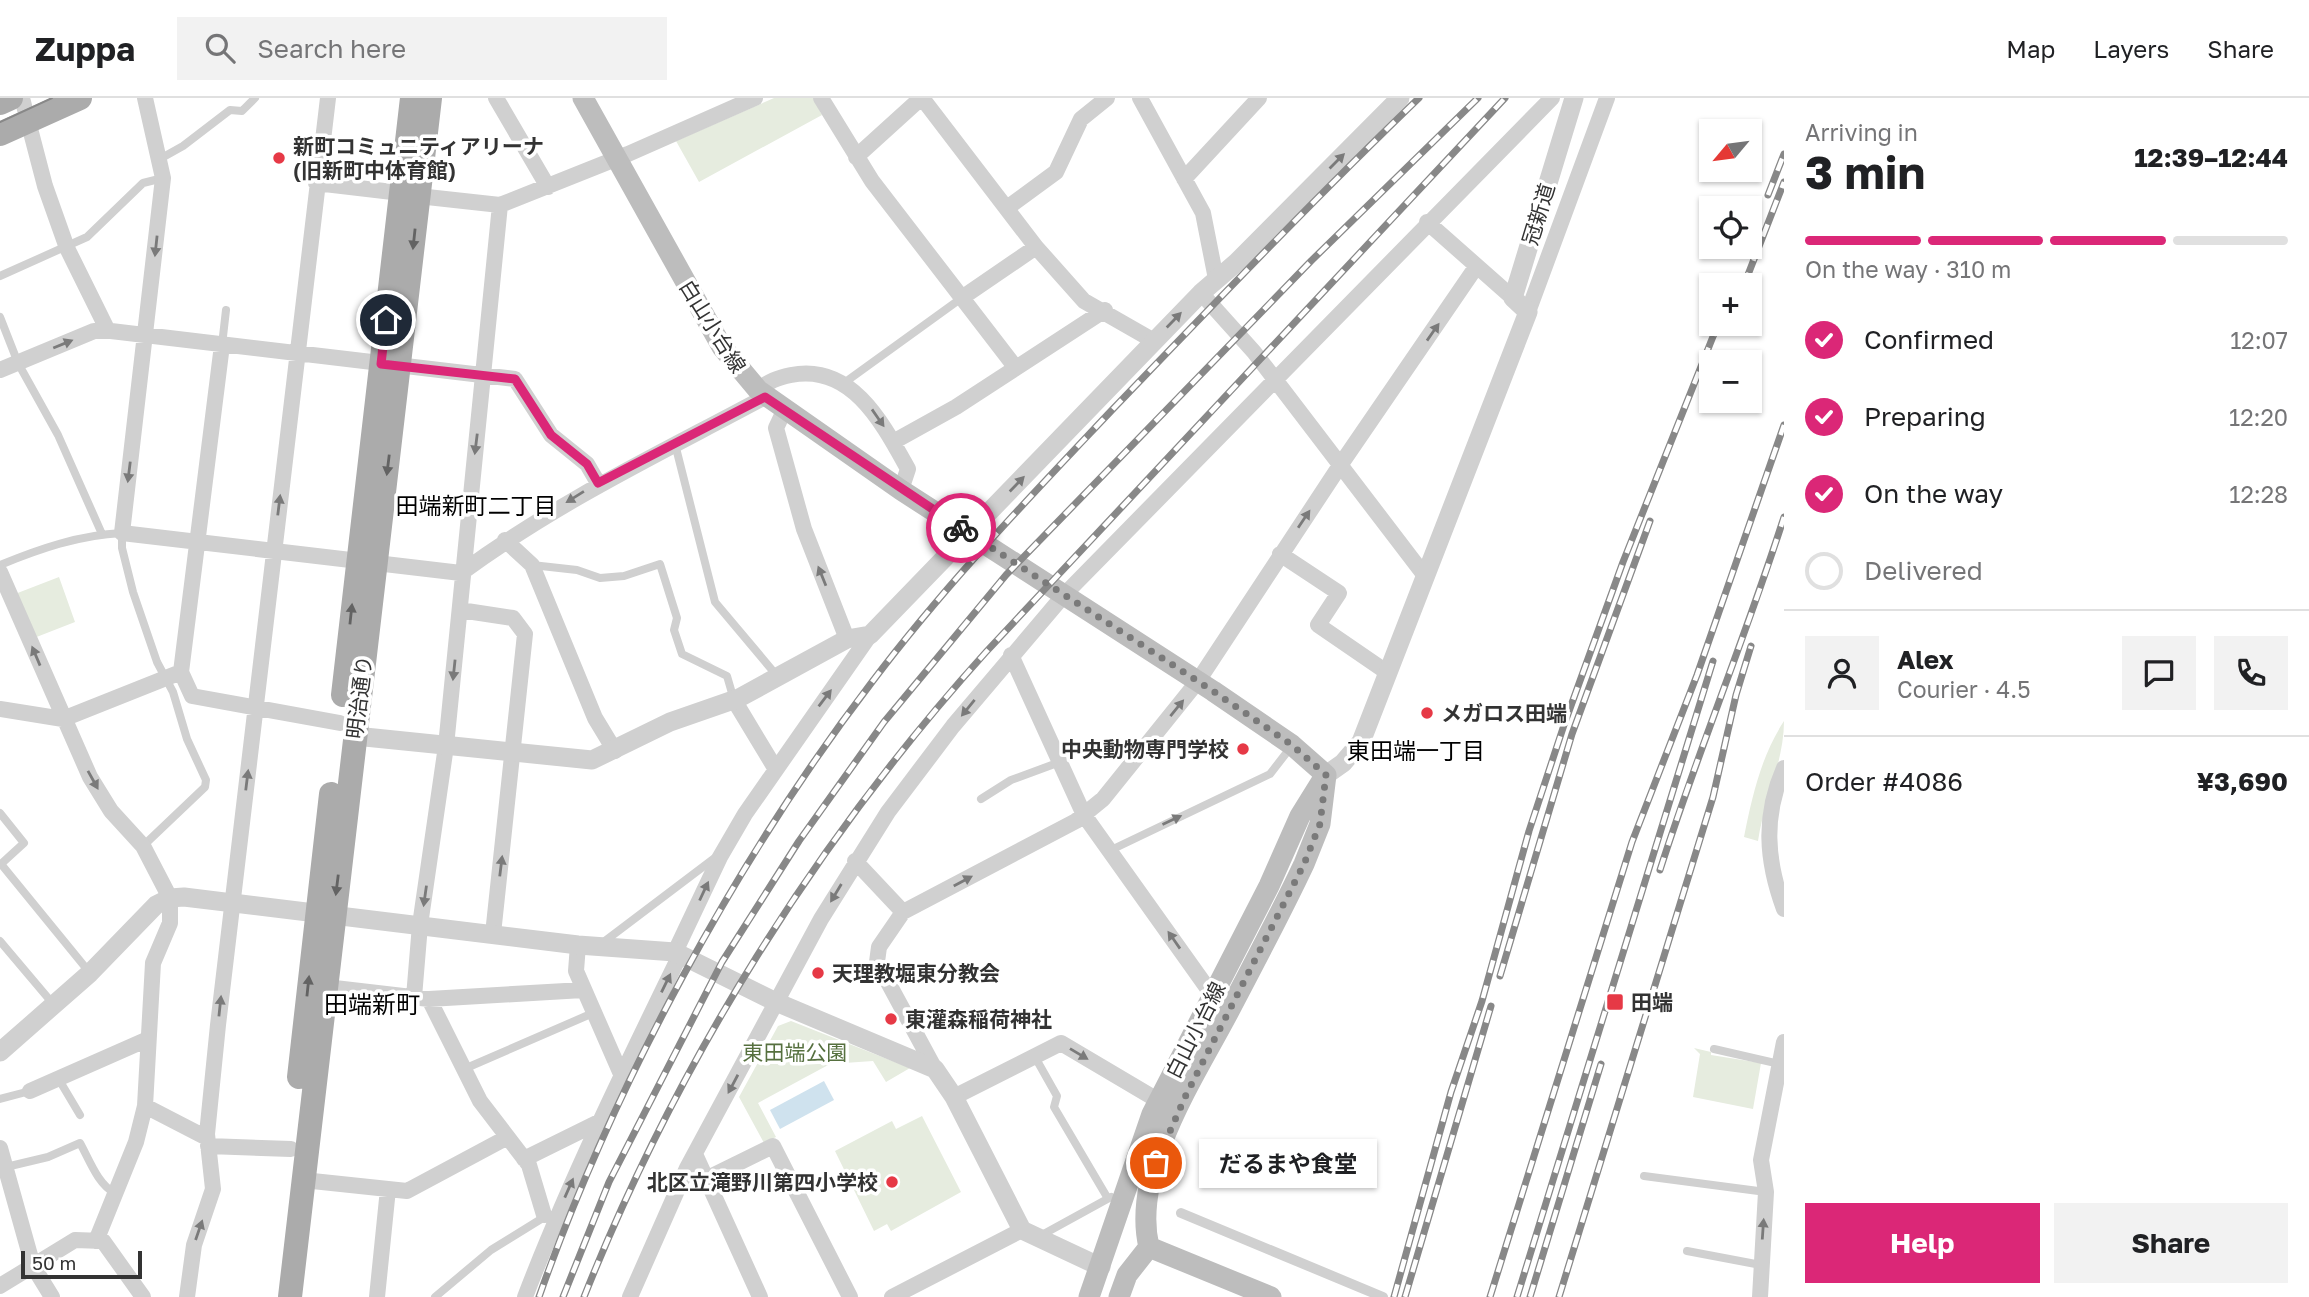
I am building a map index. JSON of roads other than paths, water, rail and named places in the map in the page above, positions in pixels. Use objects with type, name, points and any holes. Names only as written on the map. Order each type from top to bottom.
[{"type":"main road","points":[[0,103],[11,98]]},
{"type":"main road","points":[[0,134],[25,110],[80,98]]},
{"type":"main road","name":"明治通り","points":[[274,1297],[291,1149],[325,915],[391,365],[410,195],[412,98]]},
{"type":"main road","name":"明治通り","points":[[410,195],[430,98]]},
{"type":"main road","name":"白山小台線","points":[[583,98],[722,347],[762,394],[901,490],[1198,681],[1292,745],[1326,775]]},
{"type":"main road","name":"白山小台線","points":[[1149,1247],[1144,1219],[1146,1202],[1165,1139],[1288,899],[1320,824],[1326,775]]},
{"type":"main road","name":"白山小台線","points":[[1089,1297],[1101,1267],[1116,1199],[1158,1101],[1275,874],[1300,816],[1326,775]]},
{"type":"main road","name":"明治通り","points":[[290,1297],[326,987],[325,915]]},
{"type":"main road","points":[[1119,1297],[1127,1275],[1149,1247],[1271,1297]]},
{"type":"street","points":[[145,98],[163,178],[122,533],[461,573],[505,540],[598,483],[675,444],[762,394],[772,379],[803,373],[825,375],[844,383],[875,414],[908,469],[901,490]]},
{"type":"street","points":[[187,1297],[194,1245],[212,1189],[207,1142],[231,904],[328,98]]},
{"type":"street","points":[[496,98],[548,187]]},
{"type":"street","points":[[316,183],[500,205],[617,159],[755,98]]},
{"type":"street","points":[[821,98],[856,157],[1004,347],[1016,368]]},
{"type":"street","points":[[856,157],[921,98],[1036,247],[1084,301],[1105,310],[1154,341]]},
{"type":"street","points":[[1007,208],[1056,172],[1081,119],[1107,98]]},
{"type":"street","points":[[1140,98],[1203,213],[1209,286],[1275,379],[1425,576]]},
{"type":"street","points":[[1184,179],[1259,98]]},
{"type":"street","points":[[525,1297],[550,1218],[600,1122],[722,853],[775,768],[870,635],[1154,341],[1237,262],[1400,98]]},
{"type":"street","points":[[630,1297],[695,1154],[855,861],[953,726],[1064,595],[1427,222],[1552,98]]},
{"type":"street","name":"冠新道","points":[[1513,298],[1574,98]]},
{"type":"street","points":[[1326,775],[1343,763],[1361,742],[1526,318],[1607,98]]},
{"type":"street","points":[[25,110],[45,186],[67,248],[108,331]]},
{"type":"street","points":[[500,205],[484,376],[461,573],[460,610],[446,746],[421,926],[422,998],[480,1101],[529,1165],[550,1218]]},
{"type":"street","points":[[1427,222],[1513,298],[1526,318]]},
{"type":"street","points":[[963,297],[994,279],[1036,247]]},
{"type":"street","points":[[1101,1267],[1030,1234],[877,962],[879,947],[903,912],[1084,815],[1103,799],[1198,681],[1280,554],[1476,267]]},
{"type":"street","points":[[893,442],[1016,368],[1105,310]]},
{"type":"street","points":[[0,370],[94,331],[108,331],[515,379],[551,435],[587,464],[598,483]]},
{"type":"street","points":[[222,345],[181,672],[192,696],[347,730],[446,746],[584,761],[615,751],[670,722],[734,700],[848,639],[870,635]]},
{"type":"street","points":[[784,411],[776,428],[803,529],[848,639]]},
{"type":"street","points":[[505,540],[532,565],[595,718],[615,751]]},
{"type":"street","points":[[1280,554],[1339,593],[1318,625],[1388,673]]},
{"type":"street","points":[[0,572],[90,776],[111,811],[143,846],[170,898],[170,923],[153,963],[145,1106],[136,1142],[96,1241]]},
{"type":"street","points":[[460,610],[513,618],[525,634],[493,934]]},
{"type":"street","points":[[1011,655],[1084,815],[1213,996]]},
{"type":"street","points":[[0,709],[63,719],[181,672]]},
{"type":"street","points":[[734,700],[775,768]]},
{"type":"street","points":[[1784,768],[1770,813],[1768,850],[1784,908]]},
{"type":"street","points":[[855,861],[903,912]]},
{"type":"street","points":[[0,1052],[90,973],[156,905],[170,898],[184,897],[578,945],[677,954],[776,1002],[935,1069]]},
{"type":"street","points":[[578,945],[576,971],[621,1074]]},
{"type":"street","points":[[326,987],[422,998],[583,990]]},
{"type":"street","points":[[30,1091],[148,1039]]},
{"type":"street","points":[[1760,1297],[1766,1192],[1761,1160],[1784,1042]]},
{"type":"street","points":[[954,1097],[1061,1043],[1158,1101]]},
{"type":"street","points":[[145,1106],[207,1142],[291,1149]]},
{"type":"street","points":[[523,1159],[600,1122]]},
{"type":"street","points":[[303,1180],[407,1191],[506,1138]]},
{"type":"street","points":[[706,1179],[773,1146],[850,1297]]},
{"type":"street","points":[[0,1148],[33,1266],[52,1297]]},
{"type":"street","points":[[695,1154],[760,1297]]},
{"type":"street","points":[[377,1297],[387,1189]]},
{"type":"street","points":[[1181,1213],[1383,1297]]},
{"type":"street","points":[[892,1297],[1030,1234]]},
{"type":"street","points":[[0,1286],[75,1240],[103,1241],[139,1296]]},
{"type":"lane","points":[[158,160],[183,146],[229,110],[242,111],[255,98]]},
{"type":"lane","points":[[0,275],[87,237],[143,183],[163,178]]},
{"type":"lane","points":[[844,383],[963,297]]},
{"type":"lane","points":[[222,345],[226,310]]},
{"type":"lane","points":[[0,317],[18,363],[58,435],[102,534]]},
{"type":"lane","points":[[675,444],[715,602],[778,677]]},
{"type":"lane","points":[[0,565],[33,551],[102,534],[122,533],[122,548],[134,592],[164,677],[173,692],[187,739],[206,780],[205,787],[143,846]]},
{"type":"lane","points":[[532,565],[577,570],[600,578],[625,576],[660,565],[677,618],[674,629],[682,654],[727,676],[734,700]]},
{"type":"lane","points":[[1111,850],[1270,774],[1292,745]]},
{"type":"lane","points":[[981,799],[1011,780],[1060,762]]},
{"type":"lane","points":[[0,813],[24,843],[1,864],[90,973]]},
{"type":"lane","points":[[598,946],[722,853]]},
{"type":"lane","points":[[0,941],[54,1006]]},
{"type":"lane","points":[[464,1069],[593,1013]]},
{"type":"lane","points":[[1714,1049],[1780,1064]]},
{"type":"lane","points":[[1030,1234],[1116,1199],[1055,1107],[1056,1096],[1035,1057]]},
{"type":"lane","points":[[58,1078],[80,1115]]},
{"type":"lane","points":[[0,1099],[30,1091]]},
{"type":"lane","points":[[6,1167],[48,1157],[80,1143],[103,1183],[115,1193]]},
{"type":"lane","points":[[1644,1176],[1766,1192]]},
{"type":"lane","points":[[435,1297],[491,1250],[550,1218]]},
{"type":"lane","points":[[1687,1251],[1761,1265]]},
{"type":"water","points":[[824,1081],[834,1100],[780,1129],[770,1110]]},
{"type":"tram line","points":[[0,122],[52,98]]},
{"type":"railway","points":[[539,1297],[603,1137],[641,1057],[727,899],[822,750],[900,646],[988,543],[1264,252],[1419,98]]},
{"type":"railway","points":[[563,1297],[609,1182],[722,962],[799,841],[884,722],[1006,575],[1311,261],[1478,98]]},
{"type":"railway","points":[[584,1297],[662,1124],[708,1039],[756,957],[865,799],[924,724],[986,652],[1505,98]]},
{"type":"railway","points":[[1768,195],[1784,154]]},
{"type":"railway","points":[[1749,273],[1784,182]]},
{"type":"railway","points":[[1394,1297],[1451,1092],[1482,1001],[1529,831],[1564,725],[1623,562],[1713,336]]},
{"type":"railway","points":[[1490,1297],[1632,842],[1697,675],[1784,425]]},
{"type":"railway","points":[[1660,870],[1784,517]]},
{"type":"railway","points":[[1500,976],[1572,734],[1650,521]]},
{"type":"railway","points":[[1559,1297],[1713,797],[1736,695],[1751,646]]},
{"type":"railway","points":[[1517,1297],[1713,661]]},
{"type":"railway","points":[[1405,1297],[1491,1006]]},
{"type":"railway","points":[[1530,1297],[1601,1064]]},
{"type":"place","name":"新町コミュニティアリーナ (旧新町中体育館)","points":[[279,158]]},
{"type":"place","name":"メガロス田端","points":[[1427,713]]},
{"type":"place","name":"中央動物専門学校","points":[[1243,749]]},
{"type":"place","name":"天理教堀東分教会","points":[[818,973]]},
{"type":"place","name":"田端","points":[[1615,1002]]},
{"type":"place","name":"東灌森稲荷神社","points":[[891,1019]]},
{"type":"place","name":"だるまや食堂","points":[[1156,1163]]},
{"type":"place","name":"北区立滝野川第四小学校","points":[[892,1182]]},
{"type":"district","name":"田端新町二丁目","points":[[476,505]]},
{"type":"district","name":"東田端一丁目","points":[[1416,750]]},
{"type":"district","name":"田端新町","points":[[372,1003]]},
{"type":"park label","name":"東田端公園","points":[[795,1052]]}]
